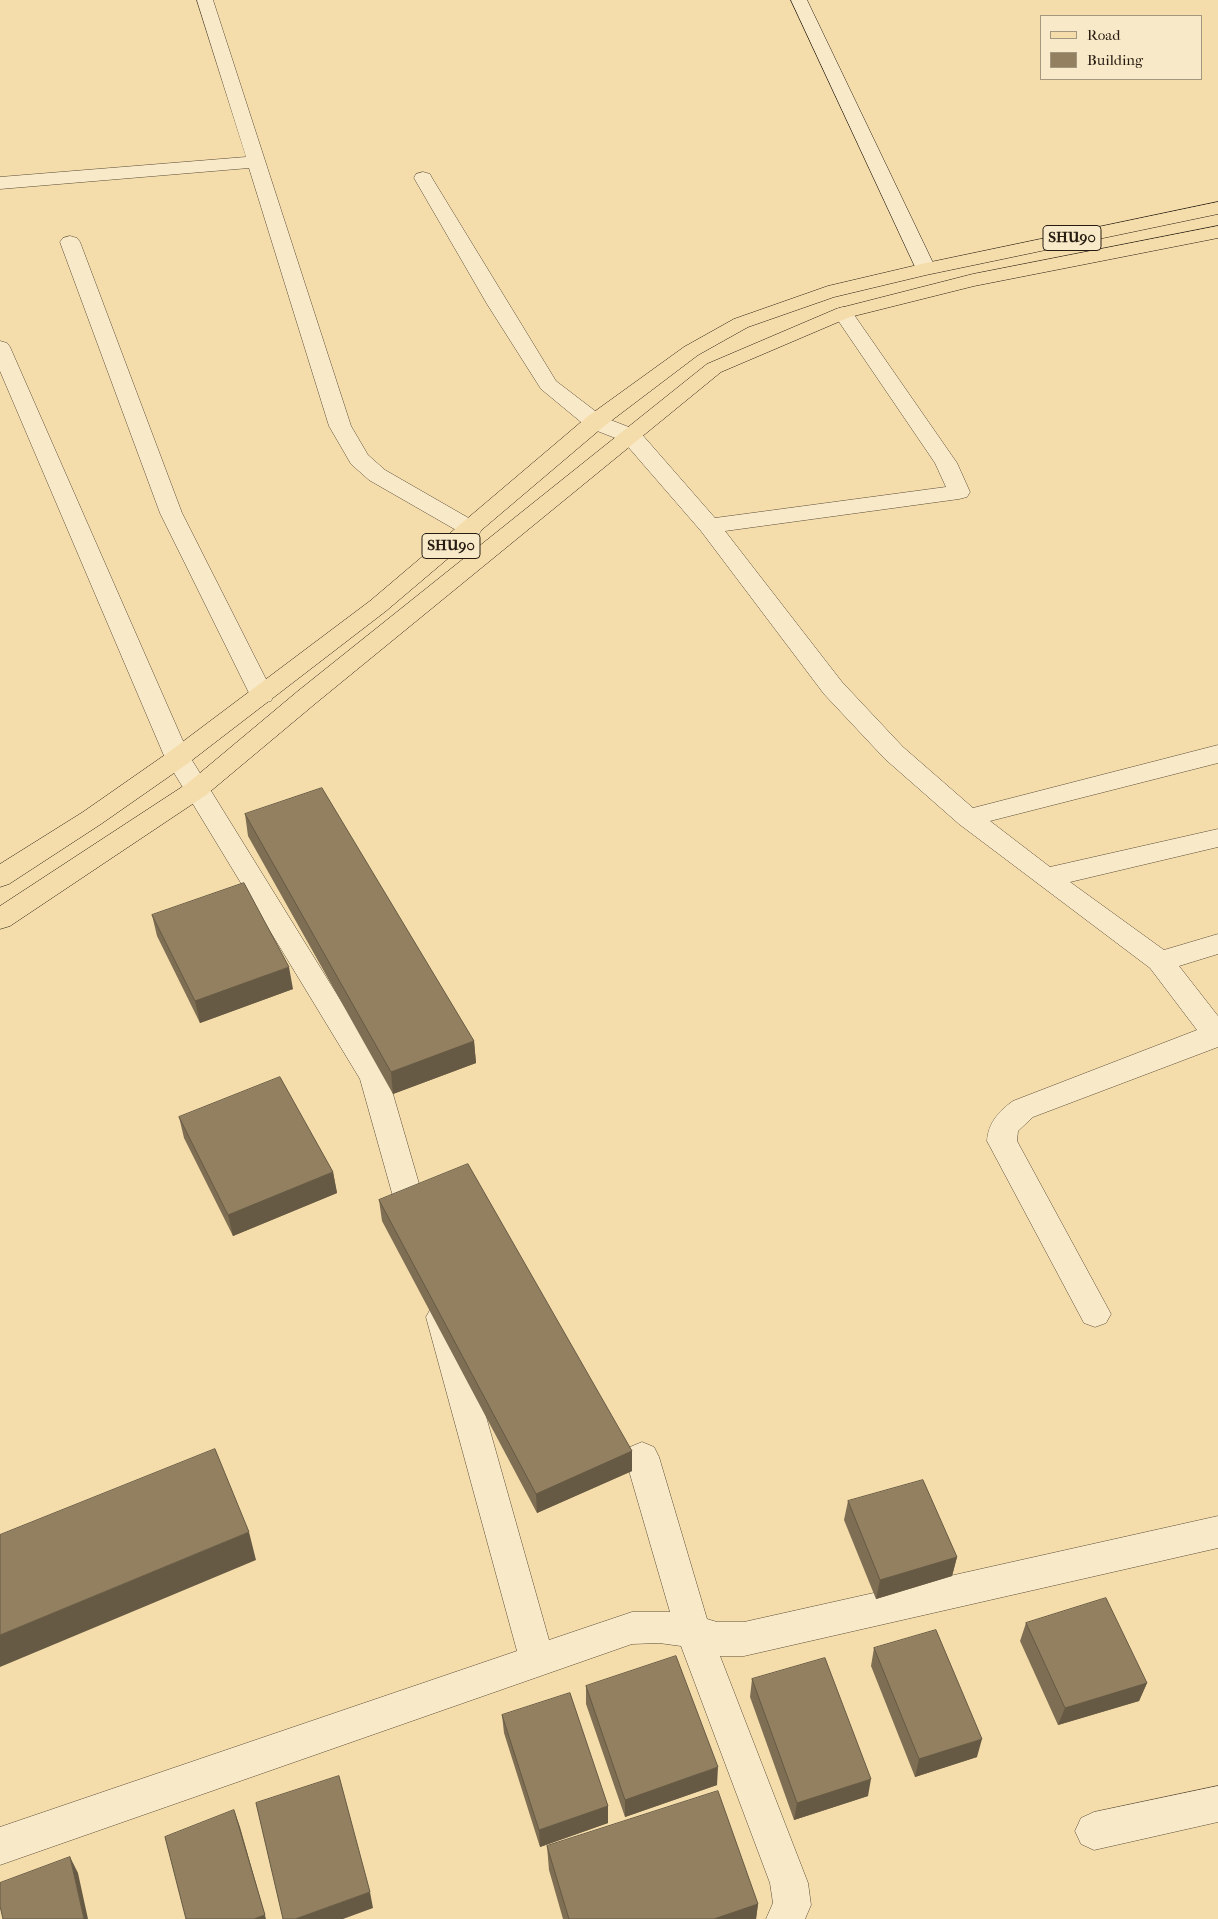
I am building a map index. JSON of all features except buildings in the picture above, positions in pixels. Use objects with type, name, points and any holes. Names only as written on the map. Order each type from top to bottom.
[{"type":"main road","name":"SHU90","points":[[2,870],[178,758],[378,606],[595,422],[691,351],[741,323],[828,292],[926,268],[1218,208]]},
{"type":"main road","points":[[0,919],[197,789],[307,697],[714,368],[843,313],[973,280],[1218,232]]},
{"type":"street","points":[[205,0],[254,162],[340,426],[359,459],[377,475],[471,529]]},
{"type":"street","points":[[799,0],[926,268]]},
{"type":"street","points":[[0,183],[254,162]]},
{"type":"street","points":[[423,178],[497,304],[548,385],[595,422],[631,436],[709,526],[833,688],[894,753],[968,818],[1160,962],[1217,1035],[1023,1109],[1010,1118],[1002,1130],[1002,1141],[1094,1314]]},
{"type":"street","points":[[70,242],[171,512],[262,695]]},
{"type":"street","points":[[709,526],[959,492],[946,463],[843,313]]},
{"type":"street","points":[[0,348],[178,758],[374,1077],[422,1249]]},
{"type":"street","points":[[968,818],[1218,754]]},
{"type":"street","points":[[1046,878],[1218,838]]},
{"type":"street","points":[[1160,962],[1218,944]]},
{"type":"street","points":[[433,1287],[537,1660]]},
{"type":"street","points":[[642,1457],[693,1631],[790,1883],[792,1906],[785,1919]]},
{"type":"street","points":[[0,1846],[632,1628],[659,1627],[693,1631],[717,1639],[744,1639],[1218,1532]]},
{"type":"street","points":[[1094,1832],[1218,1804]]}]
